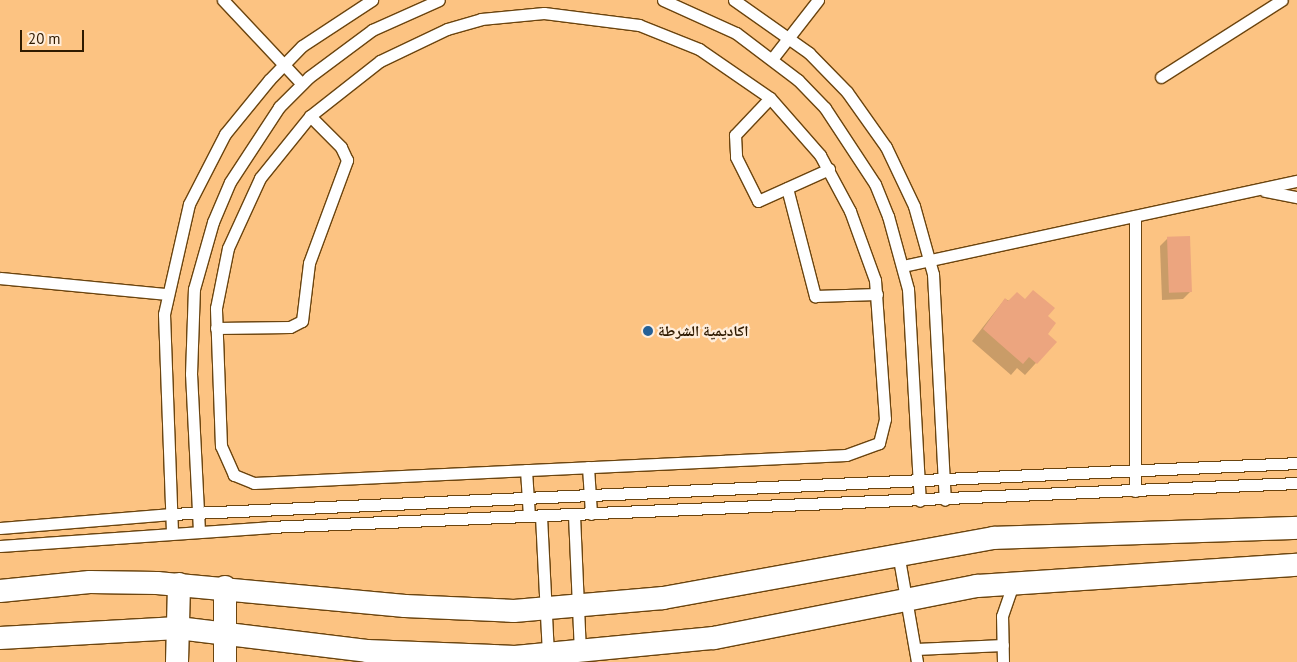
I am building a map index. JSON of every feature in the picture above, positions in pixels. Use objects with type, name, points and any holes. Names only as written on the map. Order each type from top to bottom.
[{"type":"street","points":[[0,592],[90,582],[179,584],[405,606],[546,609],[578,607],[713,590],[898,553],[1032,534],[1297,528]]},
{"type":"street","points":[[0,638],[178,628],[437,657],[591,655],[714,638],[904,600],[1014,582],[1297,565]]},
{"type":"street","points":[[177,662],[179,584]]},
{"type":"street","points":[[225,662],[226,588]]},
{"type":"lane","points":[[223,0],[302,84]]},
{"type":"lane","points":[[172,532],[163,355],[167,294],[184,221],[208,163],[244,108],[302,46],[372,0]]},
{"type":"lane","points":[[198,531],[191,332],[201,261],[235,174],[279,106],[302,84],[372,30],[439,0]]},
{"type":"lane","points":[[663,0],[736,33],[772,59],[825,108],[851,145],[888,216],[903,266],[911,322],[920,501]]},
{"type":"lane","points":[[734,0],[789,37],[847,92],[886,147],[914,206],[930,260],[945,500]]},
{"type":"lane","points":[[772,59],[818,0]]},
{"type":"lane","points":[[1161,77],[1282,0]]},
{"type":"lane","points":[[518,14],[605,18],[668,35],[738,72],[770,98],[829,169],[864,245],[877,294],[886,419],[883,436],[872,448],[846,455],[526,470],[243,480],[226,463],[221,446],[216,328],[220,281],[240,217],[260,178],[310,116],[342,86],[421,39],[481,19],[518,14]]},
{"type":"lane","points":[[770,98],[735,135],[736,157],[758,201],[829,169]]},
{"type":"lane","points":[[216,328],[290,327],[302,321],[309,264],[347,160],[341,147],[310,116]]},
{"type":"lane","points":[[903,266],[1297,181]]},
{"type":"lane","points":[[787,188],[815,296],[877,294]]},
{"type":"lane","points":[[1256,190],[1297,197]]},
{"type":"lane","points":[[1134,216],[1135,491]]},
{"type":"lane","points":[[0,278],[167,294]]},
{"type":"lane","points":[[0,528],[171,514],[1135,472],[1297,463]]},
{"type":"lane","points":[[588,467],[591,514]]},
{"type":"lane","points":[[526,470],[528,498],[535,516],[546,609],[538,657]]},
{"type":"lane","points":[[0,546],[172,532],[945,500],[1297,483]]},
{"type":"lane","points":[[574,515],[578,607],[591,655]]},
{"type":"lane","points":[[898,553],[904,600],[916,649],[917,662]]},
{"type":"lane","points":[[1003,662],[1002,616],[1014,582]]},
{"type":"lane","points":[[916,649],[1003,644]]},
{"type":"building","points":[[1190,236],[1192,292],[1169,293],[1167,237]]},
{"type":"building","points":[[1033,290],[1055,308],[1048,316],[1056,323],[1048,334],[1057,342],[1037,364],[1029,357],[1023,364],[983,329],[1005,298],[1008,301],[1017,292],[1025,299]]},
{"type":"place","name":"اكاديمية الشرطة","points":[[648,331]]}]
